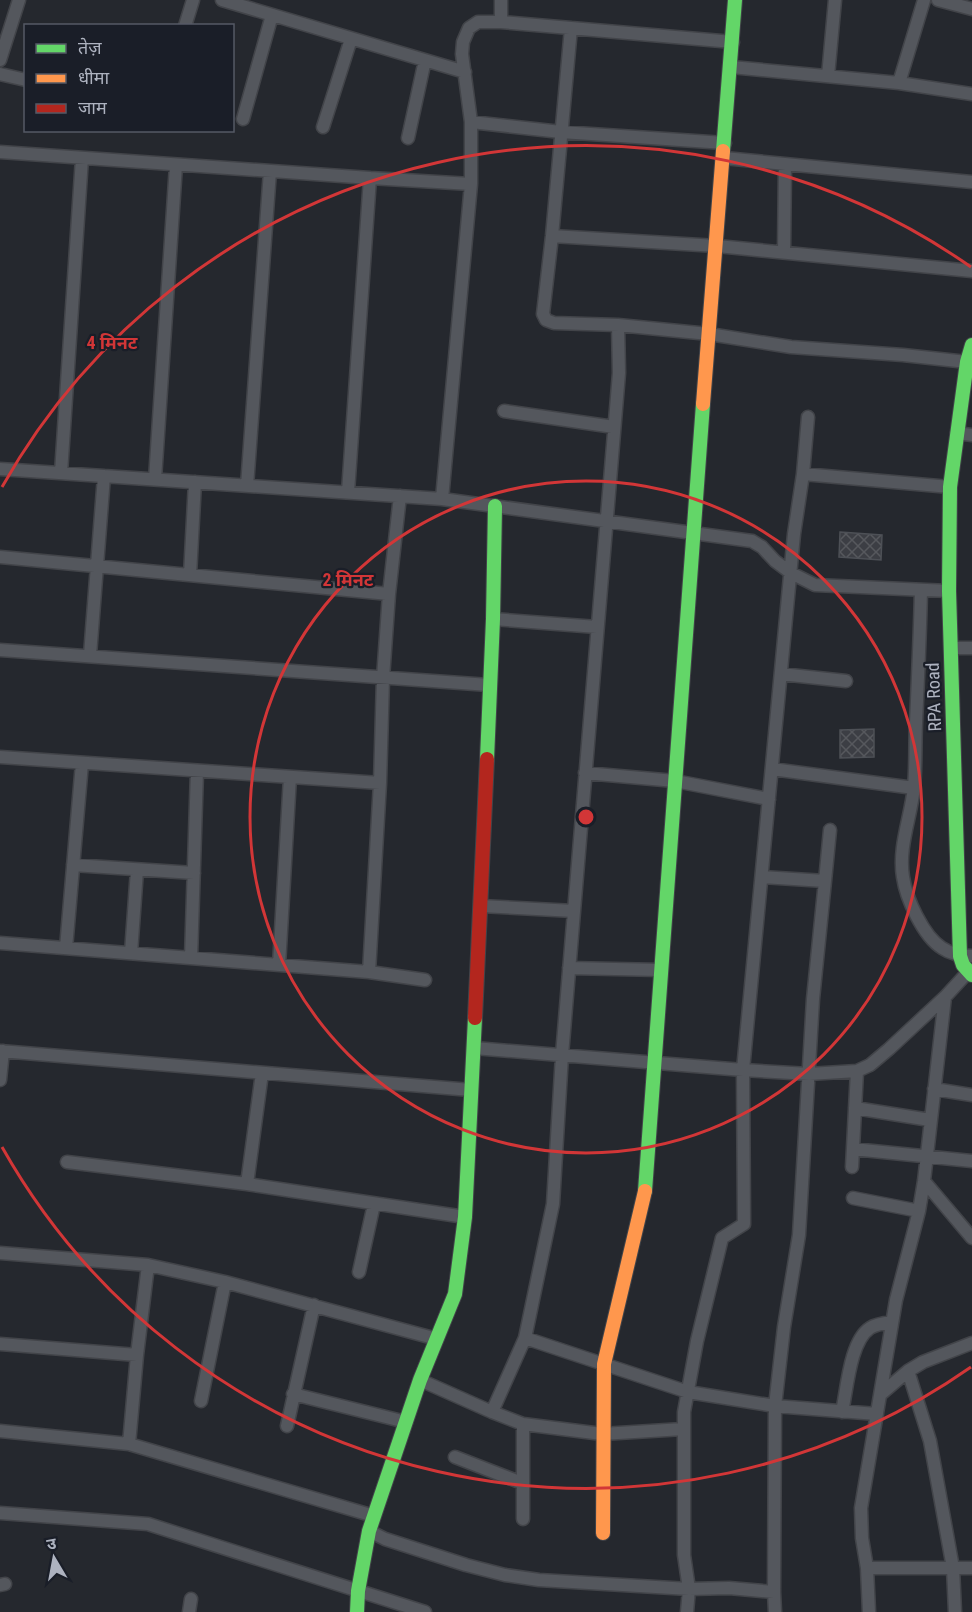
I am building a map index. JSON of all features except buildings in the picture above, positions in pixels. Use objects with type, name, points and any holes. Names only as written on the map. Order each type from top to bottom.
[{"type":"street","points":[[0,60],[19,0]]},
{"type":"street","points":[[186,24],[193,0]]},
{"type":"street","points":[[222,0],[465,72]]},
{"type":"street","points":[[501,0],[501,22]]},
{"type":"street","points":[[603,1533],[604,1364],[645,1196],[693,534],[735,0]]},
{"type":"street","points":[[828,76],[835,0]]},
{"type":"street","points":[[899,83],[924,0]]},
{"type":"street","points":[[938,0],[972,9]]},
{"type":"street","points":[[243,119],[272,15]]},
{"type":"street","points":[[442,499],[471,184],[471,122],[462,54],[463,42],[469,28],[478,22],[501,22],[733,42]]},
{"type":"street","points":[[571,28],[543,314],[546,320],[554,323],[618,325],[709,334],[791,347],[968,362]]},
{"type":"street","points":[[323,127],[351,39]]},
{"type":"street","points":[[408,138],[425,60]]},
{"type":"street","points":[[731,67],[899,83],[972,94]]},
{"type":"street","points":[[0,74],[24,80]]},
{"type":"street","points":[[471,122],[561,132],[725,143]]},
{"type":"street","points":[[0,152],[471,184]]},
{"type":"street","points":[[61,473],[82,158]]},
{"type":"street","points":[[724,158],[972,182]]},
{"type":"street","points":[[784,252],[785,164]]},
{"type":"street","points":[[155,479],[176,165]]},
{"type":"street","points":[[247,486],[270,171]]},
{"type":"street","points":[[348,492],[370,178]]},
{"type":"street","points":[[552,236],[717,246],[972,271]]},
{"type":"street","points":[[492,1412],[525,1338],[553,1204],[562,1055],[619,374],[618,325]]},
{"type":"street","name":"RPA Road","points":[[970,974],[966,956],[949,591],[950,487],[972,345]]},
{"type":"street","name":"RPA Road","points":[[960,414],[972,398]]},
{"type":"street","points":[[504,411],[614,427]]},
{"type":"street","points":[[687,1612],[689,1589],[684,1555],[683,1430],[698,1341],[723,1238],[744,1224],[743,1070],[808,417]]},
{"type":"street","points":[[957,432],[972,435]]},
{"type":"street","points":[[0,469],[442,499],[752,542],[762,547],[791,573],[815,585],[949,591]]},
{"type":"street","points":[[803,474],[950,487]]},
{"type":"street","points":[[90,655],[104,476]]},
{"type":"street","points":[[190,575],[195,482]]},
{"type":"street","points":[[369,972],[380,783],[383,678],[399,496]]},
{"type":"street","points":[[357,1612],[358,1591],[369,1531],[420,1380],[455,1294],[465,1217],[481,906],[493,619],[495,506]]},
{"type":"street","points":[[0,557],[389,594]]},
{"type":"street","points":[[921,590],[914,788],[901,858],[905,890],[919,921],[940,946],[966,956]]},
{"type":"street","points":[[493,619],[597,627]]},
{"type":"street","points":[[951,648],[972,648]]},
{"type":"street","points":[[0,650],[489,685]]},
{"type":"street","points":[[781,674],[846,681]]},
{"type":"street","points":[[0,757],[380,783]]},
{"type":"street","points":[[66,948],[82,763]]},
{"type":"street","points":[[772,769],[914,788]]},
{"type":"street","points":[[191,958],[197,771]]},
{"type":"street","points":[[585,773],[675,781],[769,799]]},
{"type":"street","points":[[279,965],[290,777]]},
{"type":"street","points":[[774,1612],[775,1406],[784,1327],[799,1235],[813,999],[830,830]]},
{"type":"street","points":[[74,865],[194,873]]},
{"type":"street","points":[[131,953],[137,870]]},
{"type":"street","points":[[762,877],[825,881]]},
{"type":"street","points":[[481,906],[574,910]]},
{"type":"street","points":[[0,943],[369,972],[426,980]]},
{"type":"street","points":[[569,968],[661,970]]},
{"type":"street","points":[[474,1048],[809,1074],[857,1071],[870,1065],[889,1049],[970,974]]},
{"type":"street","points":[[869,1612],[861,1508],[896,1300],[919,1211],[924,1181],[945,997]]},
{"type":"street","points":[[0,1080],[1,1051],[471,1090]]},
{"type":"street","points":[[852,1167],[857,1071]]},
{"type":"street","points":[[247,1184],[262,1073]]},
{"type":"street","points":[[934,1089],[972,1095]]},
{"type":"street","points":[[855,1108],[930,1120]]},
{"type":"street","points":[[853,1149],[972,1161]]},
{"type":"street","points":[[67,1161],[247,1184],[465,1217]]},
{"type":"street","points":[[924,1181],[972,1238]]},
{"type":"street","points":[[853,1198],[919,1211]]},
{"type":"street","points":[[359,1272],[374,1204]]},
{"type":"street","points":[[0,1253],[148,1265],[225,1282],[437,1339]]},
{"type":"street","points":[[129,1444],[136,1355],[148,1265]]},
{"type":"street","points":[[201,1401],[225,1282]]},
{"type":"street","points":[[287,1426],[314,1305]]},
{"type":"street","points":[[842,1412],[854,1355],[860,1338],[868,1329],[878,1324],[892,1322]]},
{"type":"street","points":[[525,1338],[688,1392],[775,1406],[877,1414]]},
{"type":"street","points":[[881,1394],[908,1371],[923,1362],[972,1343]]},
{"type":"street","points":[[0,1344],[136,1355]]},
{"type":"street","points":[[908,1371],[930,1442],[953,1568],[955,1612]]},
{"type":"street","points":[[420,1380],[523,1424],[602,1434],[683,1430]]},
{"type":"street","points":[[293,1394],[406,1422]]},
{"type":"street","points":[[523,1424],[523,1519]]},
{"type":"street","points":[[0,1431],[129,1444],[374,1516]]},
{"type":"street","points":[[455,1457],[522,1483]]},
{"type":"street","points":[[0,1513],[148,1524],[425,1612]]},
{"type":"street","points":[[369,1531],[385,1539],[505,1575],[539,1580],[774,1592]]},
{"type":"street","points":[[867,1568],[972,1568]]},
{"type":"street","points":[[189,1612],[191,1599]]},
{"type":"traffic: fast","points":[[723,151],[735,0]]},
{"type":"traffic: fast","points":[[972,345],[967,362],[950,487],[949,591],[960,956],[963,965],[972,975]]},
{"type":"traffic: fast","points":[[645,1191],[703,404]]},
{"type":"traffic: fast","points":[[487,759],[495,506]]},
{"type":"traffic: fast","points":[[357,1612],[358,1591],[369,1531],[420,1380],[455,1294],[465,1217],[475,1018]]},
{"type":"traffic: slow","points":[[703,404],[723,151]]},
{"type":"traffic: slow","points":[[603,1533],[604,1364],[645,1191]]},
{"type":"traffic: jam","points":[[475,1018],[487,759]]}]
